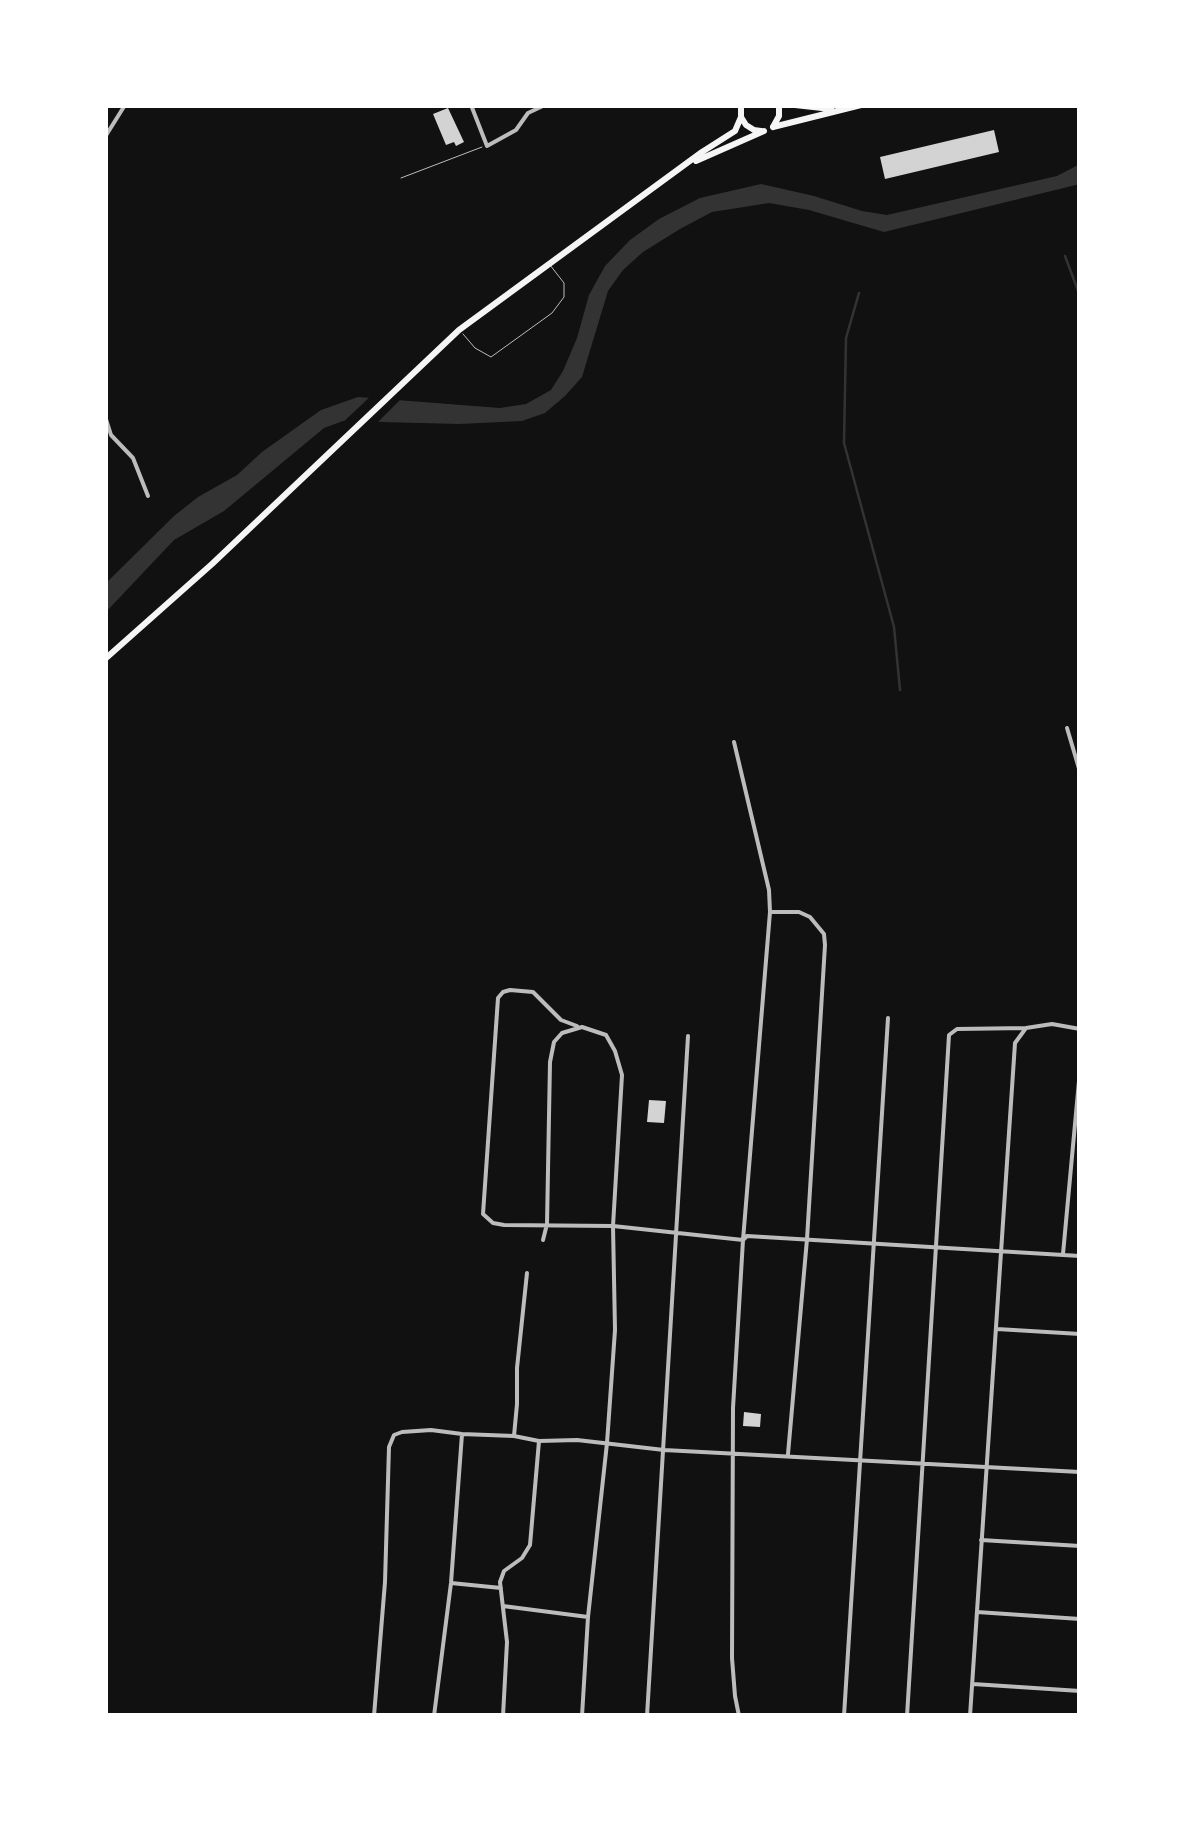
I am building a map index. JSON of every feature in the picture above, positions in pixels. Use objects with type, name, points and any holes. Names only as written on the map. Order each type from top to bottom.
[{"type":"highway","points":[[105,658],[212,564],[459,330],[735,130],[741,105]]},
{"type":"highway","points":[[772,127],[779,116],[778,105]]},
{"type":"highway","points":[[794,105],[838,110]]},
{"type":"highway","points":[[686,165],[772,127],[861,105]]},
{"type":"highway","points":[[741,116],[750,128],[764,131]]},
{"type":"street","points":[[105,137],[119,108],[126,105]]},
{"type":"street","points":[[471,105],[487,146],[516,130],[528,112],[546,105]]},
{"type":"street","points":[[105,416],[111,435],[133,458],[148,496]]},
{"type":"street","points":[[1067,728],[1080,772]]},
{"type":"street","points":[[734,742],[770,890],[743,1240],[732,1452],[732,1658],[739,1716]]},
{"type":"street","points":[[770,912],[804,914],[824,934],[807,1239],[788,1456]]},
{"type":"street","points":[[582,1716],[615,1330],[613,1226],[622,1076],[606,1035],[561,1020],[533,992],[510,990],[498,998],[484,1214],[490,1221],[613,1226],[743,1240],[747,1236],[1080,1256]]},
{"type":"street","points":[[844,1716],[888,1018]]},
{"type":"street","points":[[907,1716],[947,1041],[950,1032],[963,1029],[1052,1024],[1080,1029]]},
{"type":"street","points":[[543,1240],[547,1224],[550,1062],[554,1042],[562,1033],[582,1027]]},
{"type":"street","points":[[970,1716],[1015,1043],[1026,1028]]},
{"type":"street","points":[[647,1716],[688,1036]]},
{"type":"street","points":[[1064,1254],[1080,1070]]},
{"type":"street","points":[[514,1436],[527,1273]]},
{"type":"street","points":[[997,1329],[1080,1334]]},
{"type":"street","points":[[374,1716],[385,1582],[390,1447],[394,1435],[402,1432],[431,1430],[664,1450],[1080,1472]]},
{"type":"street","points":[[434,1716],[451,1583],[462,1434]]},
{"type":"street","points":[[503,1716],[507,1642],[500,1588],[504,1571],[522,1558],[530,1545],[538,1441]]},
{"type":"street","points":[[981,1540],[1080,1546]]},
{"type":"street","points":[[451,1583],[500,1588]]},
{"type":"street","points":[[502,1606],[588,1617]]},
{"type":"street","points":[[977,1612],[1080,1619]]},
{"type":"street","points":[[972,1684],[1080,1691]]},
{"type":"lane","points":[[401,178],[487,146]]},
{"type":"lane","points":[[459,330],[475,348],[491,356],[552,313],[564,297],[564,283],[548,262]]},
{"type":"shaded area","points":[[1080,164],[1080,184],[884,232],[769,203],[712,212],[643,252],[623,270],[608,291],[582,377],[545,413],[522,421],[343,421],[324,428],[224,511],[174,540],[105,613],[105,584],[174,516],[237,475],[321,410],[358,397],[500,408],[526,404],[551,390],[563,371],[589,295],[605,266],[630,240],[659,219],[700,198],[761,184],[887,215],[1057,176]]},
{"type":"pier","points":[[374,393],[405,395],[373,427],[338,427]]},
{"type":"building","points":[[448,108],[464,142],[456,146],[454,142],[446,145],[433,114]]},
{"type":"building","points":[[994,130],[999,152],[885,179],[880,157]]},
{"type":"building","points":[[649,1100],[666,1101],[664,1123],[647,1122]]},
{"type":"building","points":[[744,1412],[761,1414],[760,1427],[743,1426]]},
{"type":"waterway","points":[[1065,256],[1080,296]]},
{"type":"waterway","points":[[859,293],[846,338],[844,443],[894,627],[900,690]]}]
